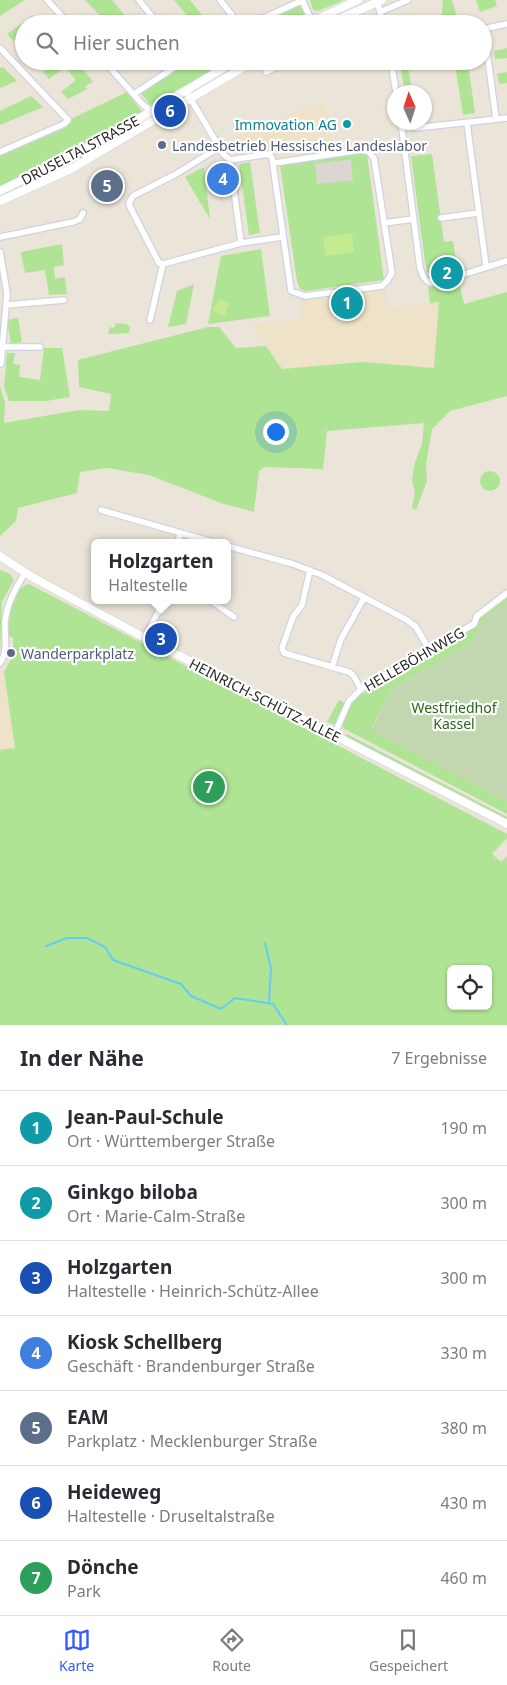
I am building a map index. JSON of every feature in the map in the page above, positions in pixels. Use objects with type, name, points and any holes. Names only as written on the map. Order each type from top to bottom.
[{"type":"main road","points":[[327,15],[358,0]]},
{"type":"main road","points":[[348,15],[379,1]]},
{"type":"main road","name":"DRUSELTALSTRASSE","points":[[0,191],[72,157],[152,112],[220,70]]},
{"type":"main road","name":"DRUSELTALSTRASSE","points":[[0,201],[71,169],[239,70]]},
{"type":"main road","name":"HEINRICH-SCHÜTZ-ALLEE","points":[[0,556],[25,573],[145,638],[507,824]]},
{"type":"street","points":[[47,0],[61,15]]},
{"type":"street","points":[[139,0],[151,15]]},
{"type":"street","points":[[220,0],[232,15]]},
{"type":"street","points":[[270,15],[302,0],[308,15]]},
{"type":"street","points":[[380,12],[408,0]]},
{"type":"street","points":[[379,1],[381,15]]},
{"type":"street","points":[[492,27],[507,24]]},
{"type":"street","points":[[0,48],[15,64]]},
{"type":"street","points":[[0,152],[64,124],[68,120],[21,70]]},
{"type":"street","points":[[112,70],[143,105],[152,112]]},
{"type":"street","points":[[134,94],[170,70]]},
{"type":"street","points":[[266,72],[270,70]]},
{"type":"street","points":[[392,70],[395,85]]},
{"type":"street","points":[[489,70],[496,119]]},
{"type":"street","points":[[186,91],[218,148],[230,160],[241,243]]},
{"type":"street","points":[[432,126],[507,118]]},
{"type":"street","points":[[467,123],[486,266]]},
{"type":"street","points":[[402,130],[422,275],[432,283],[507,261]]},
{"type":"street","points":[[218,148],[176,174],[133,196],[130,200],[130,207],[159,263],[163,264],[241,243],[282,236]]},
{"type":"street","points":[[230,160],[270,154],[274,162],[282,236],[291,291],[305,296],[382,286],[388,281],[392,273],[374,158],[368,151],[361,150],[274,162]]},
{"type":"street","points":[[0,237],[73,222],[80,219],[83,213]]},
{"type":"street","points":[[441,218],[478,213]]},
{"type":"street","points":[[384,223],[413,219]]},
{"type":"street","points":[[0,252],[7,293],[1,364]]},
{"type":"street","points":[[150,320],[163,264]]},
{"type":"street","points":[[6,305],[64,300]]},
{"type":"street","points":[[3,346],[40,347]]},
{"type":"street","points":[[101,510],[109,509],[202,539]]},
{"type":"street","points":[[179,539],[181,533]]},
{"type":"street","points":[[231,547],[310,570],[411,624],[429,649]]},
{"type":"street","points":[[310,570],[302,605],[293,617],[282,648],[284,653],[332,667],[353,676],[361,689]]},
{"type":"street","points":[[0,663],[5,652],[5,623],[8,606],[25,573]]},
{"type":"street","name":"HELLEBÖHNWEG","points":[[334,735],[349,700],[361,689],[474,624],[476,616],[507,593]]},
{"type":"street","points":[[332,667],[341,639],[364,598]]},
{"type":"street","points":[[145,638],[162,604]]},
{"type":"street","points":[[216,604],[234,617]]},
{"type":"shaded area","points":[[325,102],[332,150],[281,157],[268,150],[230,153],[226,144],[267,121]]},
{"type":"shaded area","points":[[351,159],[353,180],[317,184],[315,164]]},
{"type":"shaded area","points":[[384,288],[389,309],[439,302],[434,368],[362,362],[282,369],[253,324],[302,319],[301,298],[307,299]]},
{"type":"shaded area","points":[[4,672],[15,748],[0,750],[0,673]]},
{"type":"green space","points":[[0,0],[25,0],[0,16]]},
{"type":"green space","points":[[85,0],[112,0],[124,15],[99,15]]},
{"type":"green space","points":[[174,0],[190,0],[202,15],[186,15]]},
{"type":"green space","points":[[310,0],[344,0],[318,11],[313,10]]},
{"type":"green space","points":[[443,0],[452,0],[456,15],[439,15],[442,14]]},
{"type":"green space","points":[[476,0],[495,0],[497,6],[480,12]]},
{"type":"green space","points":[[298,5],[305,14],[304,15],[276,15]]},
{"type":"green space","points":[[15,28],[15,40],[13,41],[7,34]]},
{"type":"green space","points":[[507,48],[507,58],[495,59],[494,51]]},
{"type":"green space","points":[[3,67],[17,81],[0,88],[0,68]]},
{"type":"green space","points":[[45,70],[61,70],[49,79],[43,72]]},
{"type":"green space","points":[[68,70],[84,70],[93,82],[85,86],[87,89],[68,99],[61,92],[76,80]]},
{"type":"green space","points":[[174,70],[213,70],[150,105],[141,93]]},
{"type":"green space","points":[[401,70],[408,70],[411,85],[404,85]]},
{"type":"green space","points":[[456,70],[469,70],[475,113],[463,115]]},
{"type":"green space","points":[[507,72],[507,83],[499,84],[497,74]]},
{"type":"green space","points":[[127,92],[142,112],[97,139],[0,187],[0,155],[61,128],[70,123],[71,119]]},
{"type":"green space","points":[[31,96],[43,107],[0,125],[0,111]]},
{"type":"green space","points":[[176,101],[177,103],[89,154],[25,186]]},
{"type":"green space","points":[[360,153],[367,154],[384,280],[306,291],[300,289],[297,281],[280,165]]},
{"type":"green space","points":[[432,154],[444,242],[453,241],[458,271],[435,278],[427,272],[425,262],[411,156]]},
{"type":"green space","points":[[250,162],[260,233],[249,235],[239,164]]},
{"type":"green space","points":[[204,167],[210,219],[185,177]]},
{"type":"green space","points":[[352,233],[354,252],[326,256],[323,237]]},
{"type":"green space","points":[[62,244],[64,265],[54,267],[55,279],[65,277],[67,294],[49,295],[45,270],[25,273],[21,252]]},
{"type":"green space","points":[[261,249],[270,316],[208,324],[221,256]]},
{"type":"green space","points":[[455,282],[460,285],[464,304],[507,292],[507,396],[450,411],[432,429],[426,464],[427,481],[416,510],[412,508],[415,493],[412,480],[415,462],[422,444],[424,423],[327,431],[323,469],[265,467],[259,471],[254,512],[221,503],[149,475],[107,468],[80,472],[77,493],[18,508],[16,521],[0,536],[0,386],[5,403],[4,423],[79,410],[109,411],[111,394],[79,387],[78,360],[208,327],[219,327],[236,348],[266,346],[282,369],[362,362],[434,368],[439,302],[430,303],[428,287]]},
{"type":"green space","points":[[194,284],[186,324],[168,327],[177,291]]},
{"type":"green space","points":[[220,299],[229,303],[225,317],[211,310]]},
{"type":"green space","points":[[18,318],[22,342],[11,344],[7,320]]},
{"type":"green space","points":[[116,323],[126,324],[130,327],[129,333],[108,334],[110,327],[114,328]]},
{"type":"green space","points":[[44,348],[62,348],[70,397],[46,401],[9,401],[4,387],[7,353],[15,353],[13,364],[20,365],[19,377],[40,380]]},
{"type":"green space","points":[[490,471],[497,474],[500,481],[497,488],[490,491],[483,488],[480,481],[483,474]]},
{"type":"green space","points":[[0,570],[10,574],[14,580],[2,602],[0,655]]},
{"type":"green space","points":[[29,584],[507,834],[507,838],[492,854],[501,862],[507,856],[507,1025],[0,1025],[0,750],[15,748],[4,672],[13,655],[13,638],[9,636],[9,622],[14,598],[18,592]]},
{"type":"green space","points":[[507,596],[507,602],[482,621],[474,640],[391,690],[371,730],[507,801],[507,814],[343,728],[343,723],[347,710],[360,695],[475,627],[480,617]]},
{"type":"green space","name":"Westfriedhof Kassel","points":[[507,602],[507,801],[371,731],[391,690],[474,640],[482,621]]},
{"type":"green space","points":[[339,700],[345,703],[335,725],[327,722]]},
{"type":"green space","points":[[347,734],[507,817],[507,821],[345,736]]},
{"type":"waterway","points":[[46,946],[67,938],[87,938],[105,947],[113,960],[181,984],[191,996],[221,1009],[235,998],[273,1004],[287,1025]]},
{"type":"waterway","points":[[265,943],[271,968],[269,1002]]},
{"type":"place","name":"Heideweg","points":[[170,111]]},
{"type":"place","name":"Immovation AG","points":[[347,124]]},
{"type":"place","name":"Landesbetrieb Hessisches Landeslabor","points":[[162,145]]},
{"type":"place","name":"Kiosk Schellberg","points":[[223,179]]},
{"type":"place","name":"EAM","points":[[107,186]]},
{"type":"place","name":"Ginkgo biloba","points":[[447,273]]},
{"type":"place","name":"Jean-Paul-Schule","points":[[347,303]]},
{"type":"place","name":"Holzgarten","points":[[161,639]]},
{"type":"place","name":"Wanderparkplatz","points":[[11,653]]},
{"type":"place","name":"Dönche","points":[[209,787]]}]
